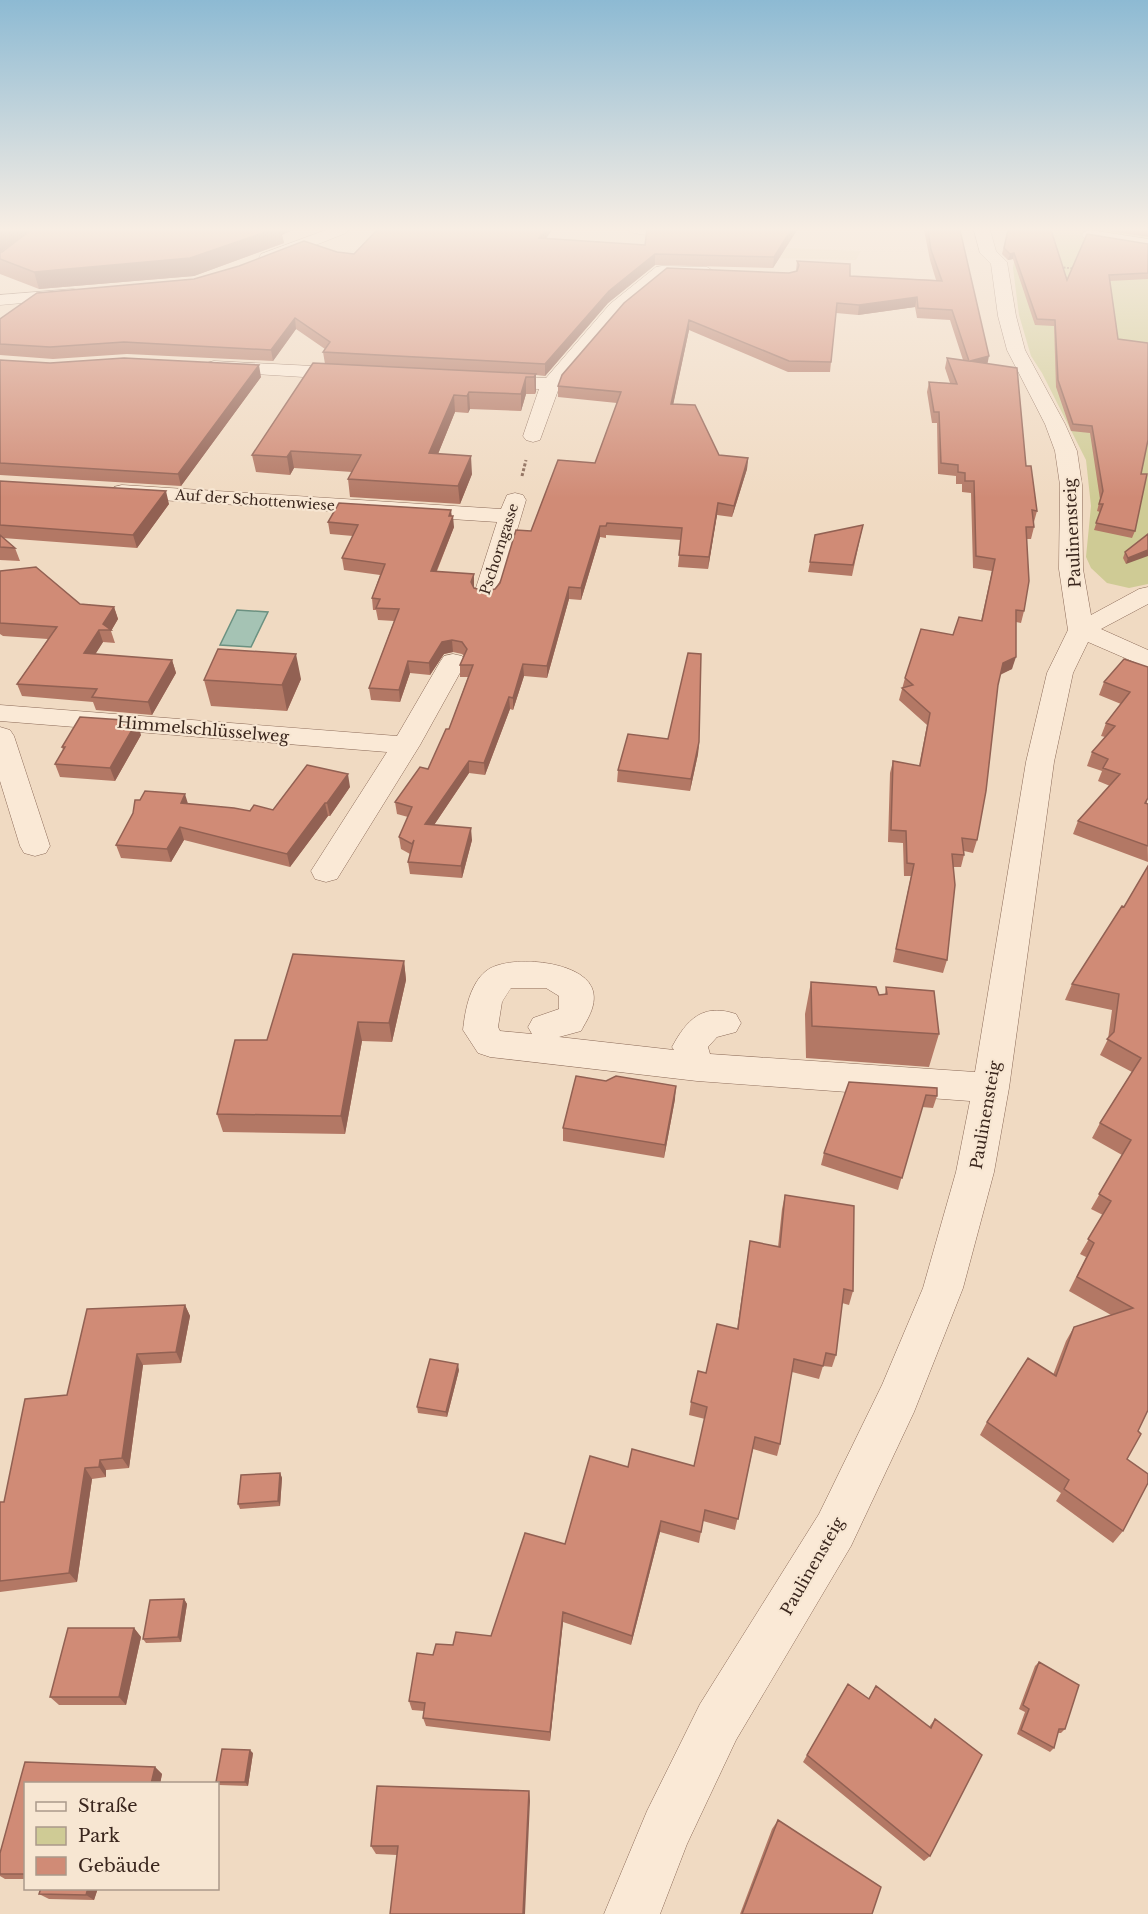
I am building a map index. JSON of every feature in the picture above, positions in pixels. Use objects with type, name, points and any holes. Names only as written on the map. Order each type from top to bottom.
[{"type":"street","points":[[533,436],[551,384],[606,319]]},
{"type":"street","name":"Paulinensteig","points":[[632,1914],[666,1830],[718,1722],[835,1530],[899,1397],[943,1288],[975,1172],[991,1088],[1040,762],[1060,673],[1081,630],[1071,569],[1071,485],[1066,451],[1055,424],[1016,350],[1008,319]]},
{"type":"street","points":[[197,366],[374,375]]},
{"type":"street","points":[[469,380],[551,384]]},
{"type":"street","name":"Auf der Schottenwiese","points":[[104,490],[513,508]]},
{"type":"street","name":"Pschorngasse","points":[[486,594],[513,508]]},
{"type":"street","points":[[1081,630],[1148,594]]},
{"type":"street","points":[[1081,630],[1148,660]]},
{"type":"street","points":[[326,871],[406,745],[453,662]]},
{"type":"street","name":"Himmelschlüsselweg","points":[[0,713],[406,745]]},
{"type":"street","points":[[0,736],[35,846]]},
{"type":"street","points":[[545,1027],[569,1022],[576,1009],[576,990],[551,976],[512,974],[500,978],[489,992],[482,1012],[480,1030],[490,1043],[697,1067],[991,1088]]},
{"type":"street","points":[[697,1067],[690,1047],[699,1029],[712,1024],[724,1023]]},
{"type":"path","name":"Pschorngasse","points":[[513,508],[533,436]]},
{"type":"green space","points":[[1020,319],[1148,319],[1148,584],[1129,588],[1107,583],[1091,568],[1086,557],[1091,506],[1086,460],[1031,356]]},
{"type":"shaded area","points":[[237,610],[268,612],[251,647],[220,645]]},
{"type":"building","points":[[0,319],[294,319],[271,350],[124,342],[50,347],[0,344]]},
{"type":"building","points":[[297,319],[584,319],[545,364],[323,352],[330,342]]},
{"type":"building","points":[[610,319],[835,319],[831,362],[789,361],[689,320],[671,404],[695,405],[719,455],[748,458],[734,506],[718,503],[709,557],[679,555],[682,528],[607,523],[606,526],[600,526],[581,588],[569,587],[547,666],[523,664],[513,698],[509,697],[484,763],[469,761],[425,824],[471,828],[461,866],[408,862],[414,840],[412,844],[399,837],[412,807],[395,802],[420,767],[428,769],[446,729],[449,729],[473,665],[460,665],[467,649],[462,642],[452,640],[442,642],[429,663],[408,661],[399,690],[369,688],[399,609],[376,608],[380,599],[372,598],[385,564],[342,558],[358,525],[328,522],[339,503],[451,510],[449,516],[453,516],[431,571],[474,574],[471,582],[474,588],[485,591],[495,589],[500,583],[516,530],[531,531],[558,460],[595,463],[621,392],[558,386],[562,375]]},
{"type":"building","points":[[955,319],[981,319],[989,356],[970,361],[1017,368],[1026,466],[1031,466],[1037,511],[1032,510],[1034,527],[1026,527],[1029,581],[1024,611],[1016,610],[1016,657],[1003,663],[998,685],[986,791],[977,840],[962,838],[964,855],[952,854],[955,885],[947,960],[896,949],[914,864],[907,863],[906,831],[891,830],[893,761],[920,766],[930,713],[902,688],[913,685],[905,678],[921,629],[953,635],[959,617],[982,621],[995,559],[976,556],[974,481],[965,481],[965,473],[958,472],[958,465],[941,463],[939,412],[934,412],[929,382],[957,384],[947,358],[969,361]]},
{"type":"building","points":[[1043,319],[1115,319],[1118,339],[1148,343],[1148,440],[1141,474],[1147,474],[1135,531],[1096,523],[1103,504],[1099,504],[1103,491],[1092,426],[1073,424],[1058,380],[1055,320]]},
{"type":"building","points":[[124,358],[259,365],[178,474],[0,463],[0,360],[50,363]]},
{"type":"building","points":[[313,363],[536,374],[534,377],[526,377],[521,394],[469,392],[467,396],[454,395],[429,453],[471,456],[458,486],[348,479],[361,455],[291,451],[287,457],[252,455]]},
{"type":"building","points":[[0,481],[166,491],[133,535],[0,525]]},
{"type":"building","points":[[863,525],[853,565],[810,562],[815,535]]},
{"type":"building","points":[[1148,534],[1148,550],[1128,558],[1125,552]]},
{"type":"building","points":[[0,535],[15,548],[0,547]]},
{"type":"building","points":[[36,567],[80,604],[114,607],[103,624],[111,630],[99,630],[84,653],[172,660],[148,702],[92,697],[97,689],[17,684],[57,627],[0,623],[0,571]]},
{"type":"building","points":[[218,649],[296,654],[282,685],[204,680]]},
{"type":"building","points":[[688,653],[701,654],[699,742],[691,779],[618,770],[628,734],[668,739]]},
{"type":"building","points":[[1124,659],[1148,667],[1148,798],[1145,803],[1148,804],[1148,846],[1078,821],[1120,774],[1103,768],[1108,759],[1092,752],[1115,726],[1106,723],[1130,692],[1104,682]]},
{"type":"building","points":[[80,717],[137,721],[110,768],[55,764],[65,747],[62,747]]},
{"type":"building","points":[[307,765],[348,774],[287,854],[180,827],[167,849],[116,845],[133,813],[135,800],[140,800],[145,791],[185,794],[181,803],[250,811],[254,805],[273,810]]},
{"type":"building","points":[[1148,866],[1148,1410],[1138,1431],[1141,1434],[1127,1459],[1148,1474],[1148,1483],[1123,1531],[1064,1489],[1069,1480],[987,1422],[1028,1358],[1056,1376],[1074,1327],[1133,1308],[1077,1277],[1094,1243],[1088,1239],[1111,1201],[1099,1194],[1131,1140],[1100,1123],[1141,1058],[1107,1039],[1114,1032],[1119,994],[1072,984],[1122,906],[1124,907]]},
{"type":"building","points":[[293,954],[404,961],[389,1023],[358,1022],[341,1116],[217,1114],[235,1040],[267,1040]]},
{"type":"building","points":[[811,982],[876,987],[879,995],[887,994],[886,987],[934,991],[939,1034],[812,1026]]},
{"type":"building","points":[[576,1076],[606,1081],[616,1076],[676,1086],[665,1145],[563,1128]]},
{"type":"building","points":[[849,1082],[937,1088],[937,1096],[926,1095],[902,1178],[824,1153]]},
{"type":"building","points":[[785,1195],[854,1206],[853,1291],[844,1289],[836,1355],[826,1353],[823,1366],[794,1359],[780,1444],[755,1437],[738,1519],[705,1510],[701,1532],[661,1521],[632,1636],[563,1612],[550,1732],[423,1718],[425,1703],[409,1701],[417,1653],[433,1655],[436,1644],[453,1645],[456,1632],[491,1636],[525,1533],[565,1544],[590,1456],[628,1467],[632,1449],[694,1466],[707,1407],[691,1402],[698,1371],[706,1373],[717,1324],[738,1329],[750,1241],[780,1247]]},
{"type":"building","points":[[185,1305],[176,1352],[137,1354],[122,1458],[100,1460],[99,1467],[85,1468],[69,1573],[0,1581],[0,1502],[4,1502],[25,1399],[67,1395],[87,1309]]},
{"type":"building","points":[[430,1359],[458,1364],[446,1412],[417,1407]]},
{"type":"building","points":[[280,1473],[278,1501],[238,1504],[241,1475]]},
{"type":"building","points":[[184,1599],[178,1637],[143,1639],[150,1600]]},
{"type":"building","points":[[68,1628],[134,1628],[119,1697],[50,1697]]},
{"type":"building","points":[[1039,1662],[1079,1685],[1065,1729],[1059,1729],[1054,1748],[1021,1730],[1029,1709],[1023,1705]]},
{"type":"building","points":[[848,1684],[869,1699],[876,1686],[931,1728],[935,1719],[982,1755],[930,1856],[807,1755]]},
{"type":"building","points":[[222,1749],[250,1750],[245,1782],[216,1782]]},
{"type":"building","points":[[25,1762],[155,1767],[151,1782],[24,1782],[24,1874],[0,1874],[0,1853]]},
{"type":"building","points":[[377,1786],[529,1791],[523,1914],[390,1914],[398,1846],[371,1846]]},
{"type":"building","points":[[778,1820],[881,1887],[872,1914],[742,1914]]},
{"type":"building","points":[[40,1890],[87,1890],[86,1895],[39,1894]]}]
